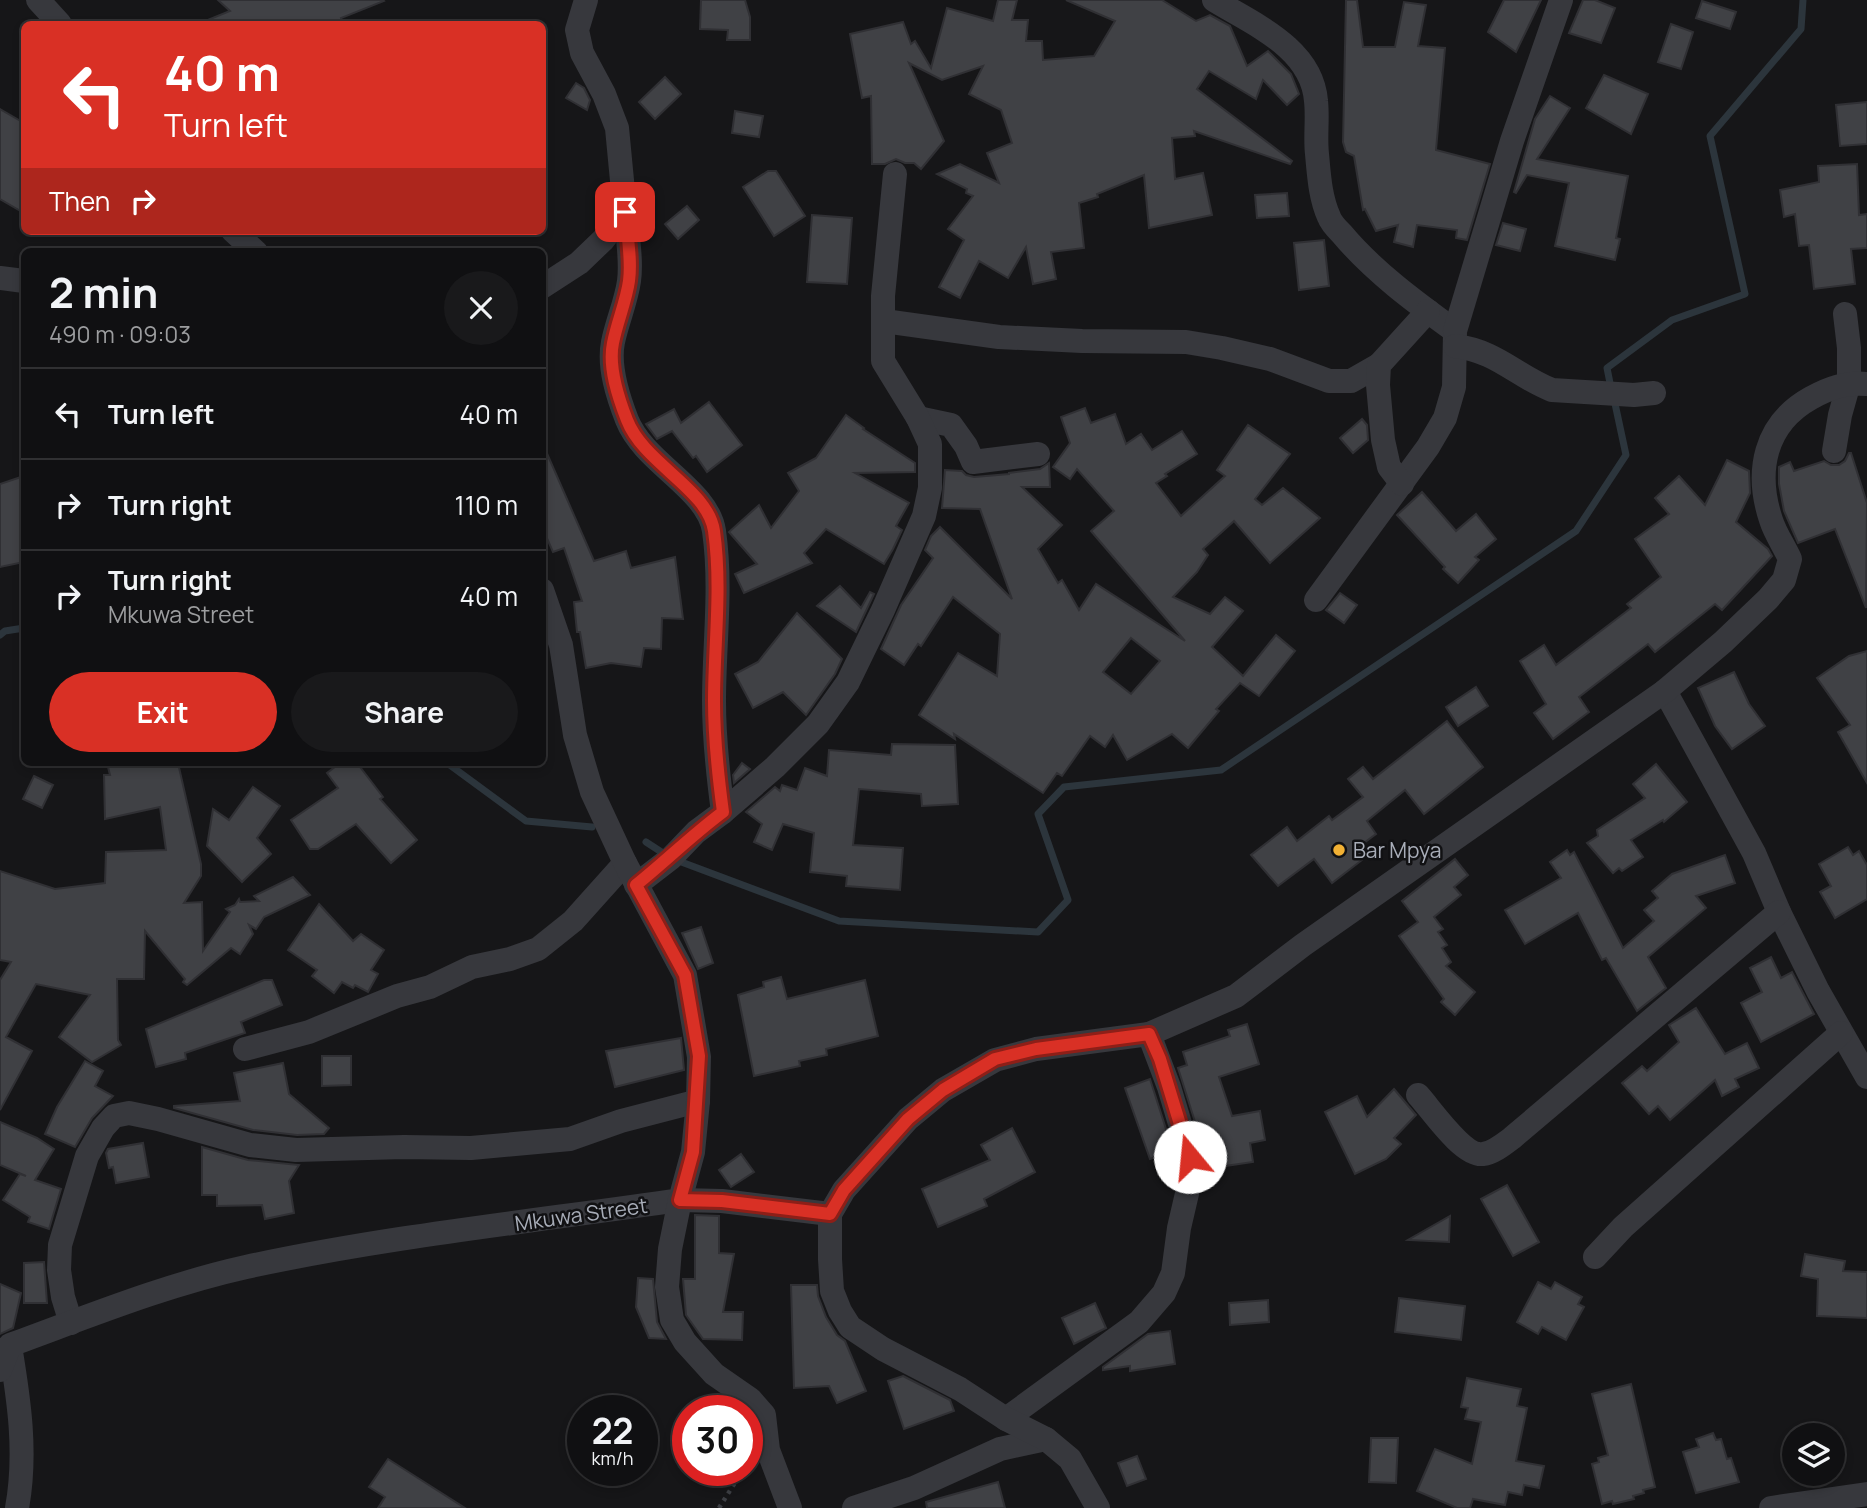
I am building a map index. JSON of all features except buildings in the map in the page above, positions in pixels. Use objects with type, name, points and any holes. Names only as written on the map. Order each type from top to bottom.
[{"type":"street","points":[[38,0],[57,21]]},
{"type":"street","points":[[586,0],[577,30],[582,54],[604,94],[617,128],[625,212],[629,278],[613,343],[613,369],[634,436],[707,510],[714,529],[718,590],[715,753],[723,812]]},
{"type":"street","points":[[1214,0],[1240,8],[1303,64],[1311,78],[1316,99],[1320,190],[1329,219],[1376,269],[1428,311],[1455,338],[1486,353],[1540,386],[1552,390],[1611,394],[1654,393]]},
{"type":"street","points":[[1316,600],[1402,484],[1445,418],[1454,387],[1455,338],[1512,141],[1561,0]]},
{"type":"street","points":[[245,1049],[309,1032],[397,996],[430,987],[472,967],[510,960],[538,948],[631,874],[671,858],[696,832],[775,767],[818,724],[848,682],[883,610],[924,516],[930,488],[930,444],[918,418],[883,362],[883,296],[895,174]]},
{"type":"street","points":[[546,284],[579,263],[603,240],[625,212]]},
{"type":"street","points":[[237,235],[252,248]]},
{"type":"street","points":[[0,278],[21,281]]},
{"type":"street","points":[[884,321],[999,337],[1186,342],[1270,359],[1329,381],[1351,381],[1379,365],[1428,311]]},
{"type":"street","points":[[1834,451],[1840,415],[1858,384],[1849,348],[1845,314]]},
{"type":"street","points":[[1379,365],[1382,440],[1389,467],[1402,484]]},
{"type":"street","points":[[1098,1508],[1070,1459],[1046,1438],[1006,1419],[960,1389],[863,1338],[850,1327],[832,1291],[830,1214],[844,1190],[908,1119],[943,1090],[995,1059],[1036,1049],[1149,1034],[1236,996],[1303,945],[1665,691],[1723,642],[1784,580],[1790,559],[1771,521],[1765,495],[1764,457],[1783,421],[1802,403],[1819,393],[1858,384]]},
{"type":"street","points":[[918,418],[951,425],[966,446],[973,462],[1038,454]]},
{"type":"street","points":[[546,602],[561,646],[575,735],[592,792],[631,874],[685,975],[699,1056],[698,1101],[693,1152],[670,1249],[667,1287],[672,1320],[685,1342],[715,1374],[750,1399],[764,1415],[768,1450],[790,1508]]},
{"type":"street","points":[[1665,691],[1754,853],[1779,912],[1867,1077]]},
{"type":"street","points":[[1419,1095],[1461,1145],[1476,1154],[1485,1154],[1523,1129],[1779,912]]},
{"type":"street","points":[[1595,1257],[1623,1227],[1842,1033]]},
{"type":"street","points":[[1006,1419],[1139,1322],[1164,1293],[1173,1273],[1179,1228],[1192,1172],[1173,1100],[1149,1034]]},
{"type":"street","points":[[71,1323],[61,1284],[60,1245],[87,1156],[103,1128],[114,1116],[129,1113],[188,1126],[250,1145],[296,1150],[471,1148],[570,1139],[621,1121],[698,1101]]},
{"type":"street","name":"Mkuwa Street","points":[[5,1344],[161,1290],[246,1267],[399,1240],[680,1200],[722,1201],[830,1214]]},
{"type":"street","points":[[0,1370],[5,1344]]},
{"type":"street","points":[[5,1344],[22,1426],[22,1478],[17,1508]]},
{"type":"street","points":[[854,1508],[914,1488],[1000,1449],[1046,1438]]},
{"type":"street","points":[[1771,1508],[1867,1494]]},
{"type":"path","points":[[719,1508],[733,1486]]},
{"type":"waterway","points":[[1611,388],[1607,368],[1672,320],[1745,294],[1710,136],[1801,29],[1803,0]]},
{"type":"waterway","points":[[676,860],[839,921],[1038,932],[1068,900],[1038,814],[1064,787],[1221,770],[1576,531],[1626,455],[1614,399]]},
{"type":"waterway","points":[[0,635],[5,631],[21,628]]},
{"type":"waterway","points":[[451,766],[526,821],[592,827]]},
{"type":"waterway","points":[[646,842],[666,855]]},
{"type":"place","name":"Bar Mpya","points":[[1339,850]]},
{"type":"route","points":[[625,212],[629,278],[613,343],[613,369],[634,436],[707,510],[714,529],[718,590],[715,753],[723,812],[636,885],[685,975],[699,1056],[693,1152],[680,1200],[722,1201],[830,1214],[844,1190],[908,1119],[943,1090],[995,1059],[1036,1049],[1149,1034],[1160,1059],[1190,1157]]}]
